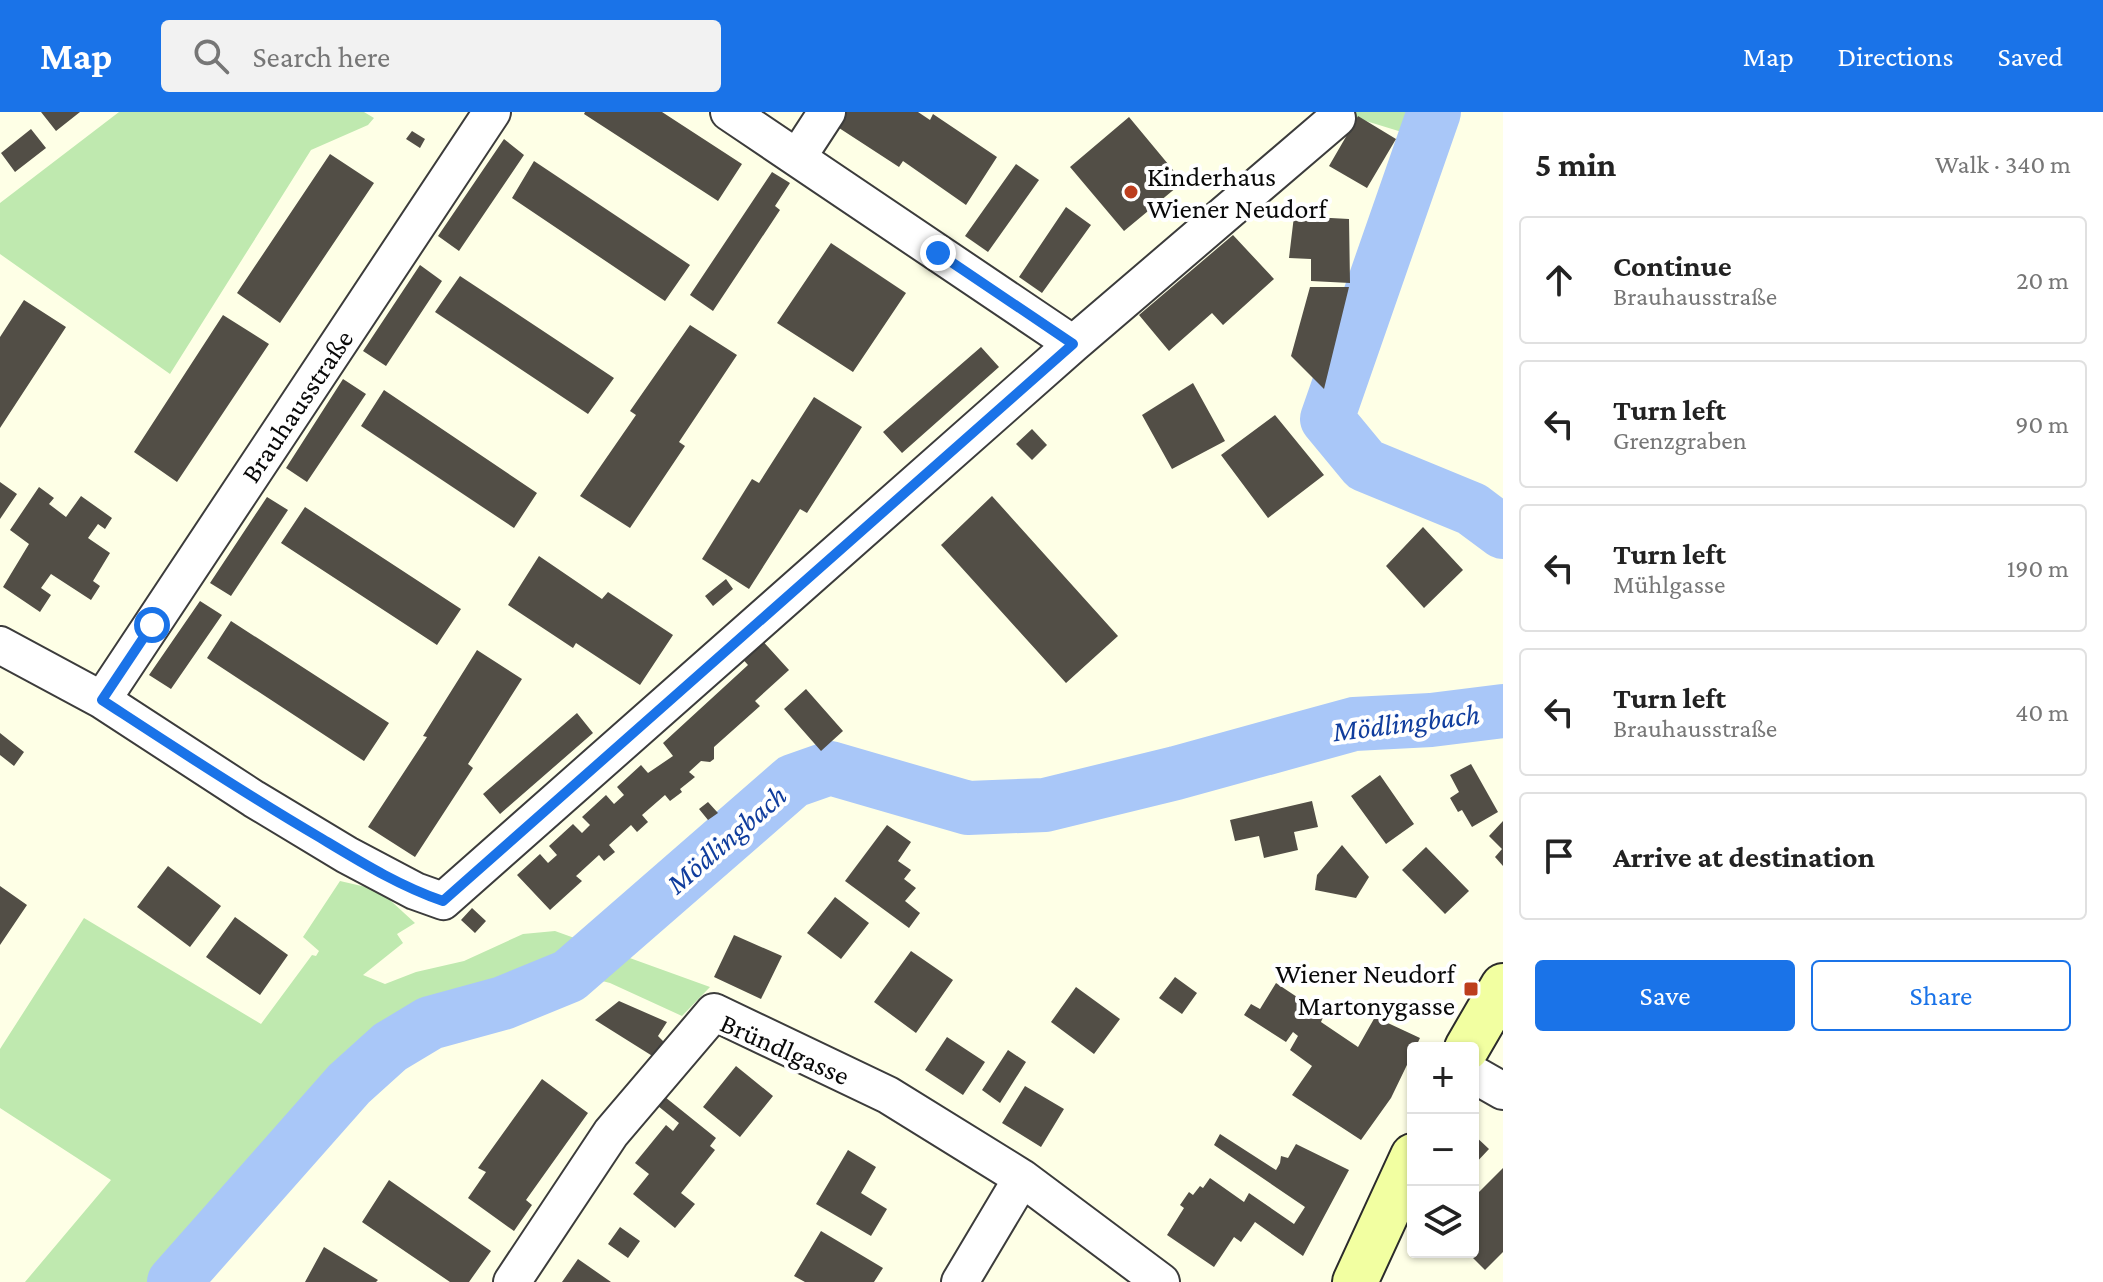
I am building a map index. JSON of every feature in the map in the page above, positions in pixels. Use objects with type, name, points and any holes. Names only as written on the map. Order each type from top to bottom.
[{"type":"street","name":"Brauhausstraße","points":[[102,700],[492,112]]},
{"type":"street","points":[[729,112],[1073,344]]},
{"type":"street","points":[[797,158],[827,112]]},
{"type":"street","points":[[0,645],[102,700],[347,855],[415,891],[443,901],[1073,344],[1337,118]]},
{"type":"street","points":[[1470,1042],[1503,986]]},
{"type":"street","name":"Bründlgasse","points":[[512,1282],[611,1133],[714,1012],[888,1095],[1022,1178],[1161,1282]]},
{"type":"street","points":[[1479,1077],[1503,1091]]},
{"type":"street","points":[[1355,1282],[1407,1169]]},
{"type":"street","points":[[960,1282],[1022,1178]]},
{"type":"green space","points":[[119,112],[364,112],[374,118],[368,125],[311,150],[170,374],[0,254],[0,203]]},
{"type":"green space","points":[[1309,112],[1426,112],[1418,137],[1340,113]]},
{"type":"green space","points":[[340,881],[379,890],[415,923],[397,934],[403,943],[363,975],[385,984],[416,972],[464,961],[523,934],[555,931],[710,987],[682,1016],[610,983],[567,972],[503,1003],[429,1020],[345,1083],[168,1282],[25,1282],[111,1180],[0,1108],[0,1049],[84,918],[261,1024],[312,955],[316,956],[319,951],[303,937]]},
{"type":"building","points":[[41,112],[80,112],[56,131]]},
{"type":"building","points":[[585,112],[662,112],[742,164],[718,201]]},
{"type":"building","points":[[846,112],[918,112],[930,120],[933,114],[997,157],[966,205],[903,161],[899,167],[836,126]]},
{"type":"building","points":[[1358,116],[1396,139],[1367,188],[1329,166]]},
{"type":"building","points":[[1129,117],[1183,182],[1124,231],[1070,167]]},
{"type":"building","points":[[31,129],[46,148],[15,172],[1,153]]},
{"type":"building","points":[[412,131],[425,139],[420,148],[406,139]]},
{"type":"building","points":[[504,139],[524,155],[459,251],[438,236]]},
{"type":"building","points":[[330,154],[374,183],[280,323],[237,293]]},
{"type":"building","points":[[534,161],[690,265],[665,301],[512,198]]},
{"type":"building","points":[[1016,164],[1039,180],[988,252],[965,236]]},
{"type":"building","points":[[772,172],[790,183],[775,206],[780,210],[713,311],[690,295]]},
{"type":"building","points":[[1066,207],[1091,225],[1042,293],[1019,277]]},
{"type":"building","points":[[1294,216],[1349,219],[1350,283],[1311,281],[1311,259],[1289,258]]},
{"type":"building","points":[[1233,235],[1274,279],[1223,325],[1212,313],[1169,351],[1139,315]]},
{"type":"building","points":[[831,243],[906,293],[853,372],[777,323]]},
{"type":"building","points":[[420,265],[442,281],[386,366],[363,351]]},
{"type":"building","points":[[460,276],[614,378],[588,414],[435,312]]},
{"type":"building","points":[[1310,287],[1349,287],[1324,389],[1291,356]]},
{"type":"building","points":[[24,300],[66,327],[0,428],[0,337]]},
{"type":"building","points":[[223,315],[269,344],[177,482],[134,452]]},
{"type":"building","points":[[690,325],[737,355],[679,442],[685,446],[630,528],[580,496],[636,415],[630,411]]},
{"type":"building","points":[[981,347],[999,367],[902,453],[883,432]]},
{"type":"building","points":[[343,379],[366,394],[307,482],[286,468]]},
{"type":"building","points":[[1193,383],[1225,441],[1172,469],[1142,415]]},
{"type":"building","points":[[384,390],[537,493],[514,528],[361,426]]},
{"type":"building","points":[[814,397],[862,427],[807,513],[800,509],[749,589],[702,559],[752,479],[759,483]]},
{"type":"building","points":[[1275,415],[1324,475],[1268,518],[1221,455]]},
{"type":"building","points":[[1032,429],[1047,445],[1032,460],[1016,444]]},
{"type":"building","points":[[0,482],[17,494],[0,519]]},
{"type":"building","points":[[39,487],[54,498],[49,504],[66,517],[81,496],[112,518],[105,529],[98,524],[88,538],[110,553],[93,581],[100,586],[91,600],[51,574],[41,588],[51,595],[40,612],[3,587],[29,544],[10,530]]},
{"type":"building","points":[[992,496],[1118,636],[1066,683],[941,545]]},
{"type":"building","points":[[267,497],[288,510],[231,596],[210,583]]},
{"type":"building","points":[[305,507],[461,609],[437,645],[281,543]]},
{"type":"building","points":[[1423,527],[1463,570],[1424,608],[1386,566]]},
{"type":"building","points":[[539,556],[602,599],[608,592],[673,635],[640,685],[576,643],[573,648],[508,605]]},
{"type":"building","points":[[726,579],[733,589],[713,606],[705,596]]},
{"type":"building","points":[[200,601],[222,615],[171,689],[149,675]]},
{"type":"building","points":[[231,621],[389,723],[364,761],[207,658]]},
{"type":"building","points":[[759,637],[789,670],[755,701],[760,706],[714,747],[714,759],[701,761],[689,772],[695,777],[680,789],[682,792],[670,801],[665,795],[642,815],[648,822],[637,832],[631,825],[609,845],[615,852],[604,861],[599,855],[576,876],[582,881],[550,910],[517,875],[540,854],[548,863],[557,855],[549,846],[573,824],[582,833],[590,825],[582,817],[606,795],[614,804],[624,795],[617,787],[641,765],[648,773],[673,756],[663,743],[748,665],[739,655]]},
{"type":"building","points":[[477,650],[522,679],[468,764],[473,768],[415,857],[368,827],[427,737],[423,736]]},
{"type":"building","points":[[806,689],[843,731],[821,751],[784,709]]},
{"type":"building","points":[[577,713],[593,733],[500,814],[483,794]]},
{"type":"building","points":[[0,733],[24,752],[14,766],[0,755]]},
{"type":"building","points":[[1471,764],[1498,812],[1472,827],[1450,798],[1459,792],[1450,775]]},
{"type":"building","points":[[1380,775],[1414,824],[1386,844],[1351,796]]},
{"type":"building","points":[[1312,801],[1318,827],[1294,832],[1298,850],[1264,858],[1259,836],[1235,841],[1230,820]]},
{"type":"building","points":[[708,802],[718,813],[708,820],[699,809]]},
{"type":"building","points":[[1503,821],[1503,866],[1495,857],[1502,849],[1489,836]]},
{"type":"building","points":[[887,825],[911,842],[898,861],[911,870],[904,879],[916,888],[905,901],[920,913],[909,928],[845,881]]},
{"type":"building","points":[[1342,845],[1369,877],[1356,898],[1315,890],[1317,875]]},
{"type":"building","points":[[1426,847],[1469,891],[1445,914],[1402,870]]},
{"type":"building","points":[[168,866],[221,906],[190,947],[137,907]]},
{"type":"building","points":[[0,886],[27,905],[0,945]]},
{"type":"building","points":[[835,897],[869,923],[841,959],[807,933]]},
{"type":"building","points":[[472,908],[486,921],[475,933],[461,920]]},
{"type":"building","points":[[235,917],[288,955],[260,995],[206,957]]},
{"type":"building","points":[[734,935],[782,956],[761,999],[714,977]]},
{"type":"building","points":[[911,951],[953,980],[916,1033],[874,1002]]},
{"type":"building","points":[[1175,977],[1197,993],[1182,1014],[1159,998]]},
{"type":"building","points":[[1276,983],[1324,1015],[1321,1022],[1358,1047],[1375,1017],[1420,1038],[1418,1042],[1407,1042],[1407,1065],[1391,1098],[1361,1140],[1292,1095],[1312,1066],[1290,1050],[1298,1036],[1293,1032],[1286,1042],[1244,1015],[1251,1004],[1260,1009]]},
{"type":"building","points":[[1076,987],[1120,1019],[1094,1054],[1051,1022]]},
{"type":"building","points":[[619,1001],[667,1022],[658,1036],[664,1042],[654,1057],[595,1020]]},
{"type":"building","points":[[947,1037],[985,1062],[963,1095],[925,1070]]},
{"type":"building","points":[[1008,1050],[1026,1062],[1000,1103],[982,1090]]},
{"type":"building","points":[[736,1066],[773,1096],[740,1137],[703,1107]]},
{"type":"building","points":[[542,1079],[588,1113],[526,1200],[532,1205],[514,1231],[468,1198],[486,1172],[478,1168]]},
{"type":"building","points":[[1025,1086],[1064,1109],[1041,1147],[1002,1123]]},
{"type":"building","points":[[665,1097],[716,1138],[710,1146],[715,1150],[681,1193],[695,1204],[675,1228],[633,1194],[649,1174],[635,1163],[666,1125],[673,1131],[679,1123],[658,1106]]},
{"type":"building","points":[[1220,1134],[1276,1170],[1281,1156],[1288,1158],[1296,1144],[1349,1170],[1303,1256],[1255,1222],[1241,1242],[1234,1237],[1214,1267],[1167,1235],[1184,1208],[1180,1205],[1189,1192],[1193,1195],[1210,1178],[1244,1202],[1249,1193],[1294,1224],[1305,1207],[1214,1145]]},
{"type":"building","points":[[1479,1140],[1489,1149],[1479,1160]]},
{"type":"building","points":[[848,1150],[876,1167],[861,1193],[887,1209],[871,1236],[816,1204]]},
{"type":"building","points":[[1503,1168],[1503,1252],[1485,1270],[1473,1258],[1479,1258],[1479,1192]]},
{"type":"building","points":[[389,1180],[491,1251],[469,1282],[450,1282],[362,1222]]},
{"type":"building","points":[[620,1227],[640,1241],[628,1258],[608,1244]]},
{"type":"building","points":[[821,1231],[883,1268],[874,1282],[805,1282],[794,1276]]},
{"type":"building","points":[[324,1247],[378,1280],[305,1282]]},
{"type":"building","points":[[578,1259],[611,1282],[562,1282]]},
{"type":"waterway","name":"Mödlingbach","points":[[1434,112],[1327,419],[1365,465],[1472,509],[1503,532]]},
{"type":"waterway","name":"Mödlingbach","points":[[174,1282],[349,1084],[390,1047],[430,1023],[503,1003],[569,976],[793,781],[830,768],[968,808],[1045,805],[1354,724],[1431,720],[1503,711]]},
{"type":"place","name":"Kinderhaus Wiener Neudorf","points":[[1131,192]]},
{"type":"place","name":"Wiener Neudorf Martonygasse","points":[[1471,989]]},
{"type":"route","points":[[152,625],[102,700],[347,855],[415,891],[443,901],[1073,344],[938,253]]}]
